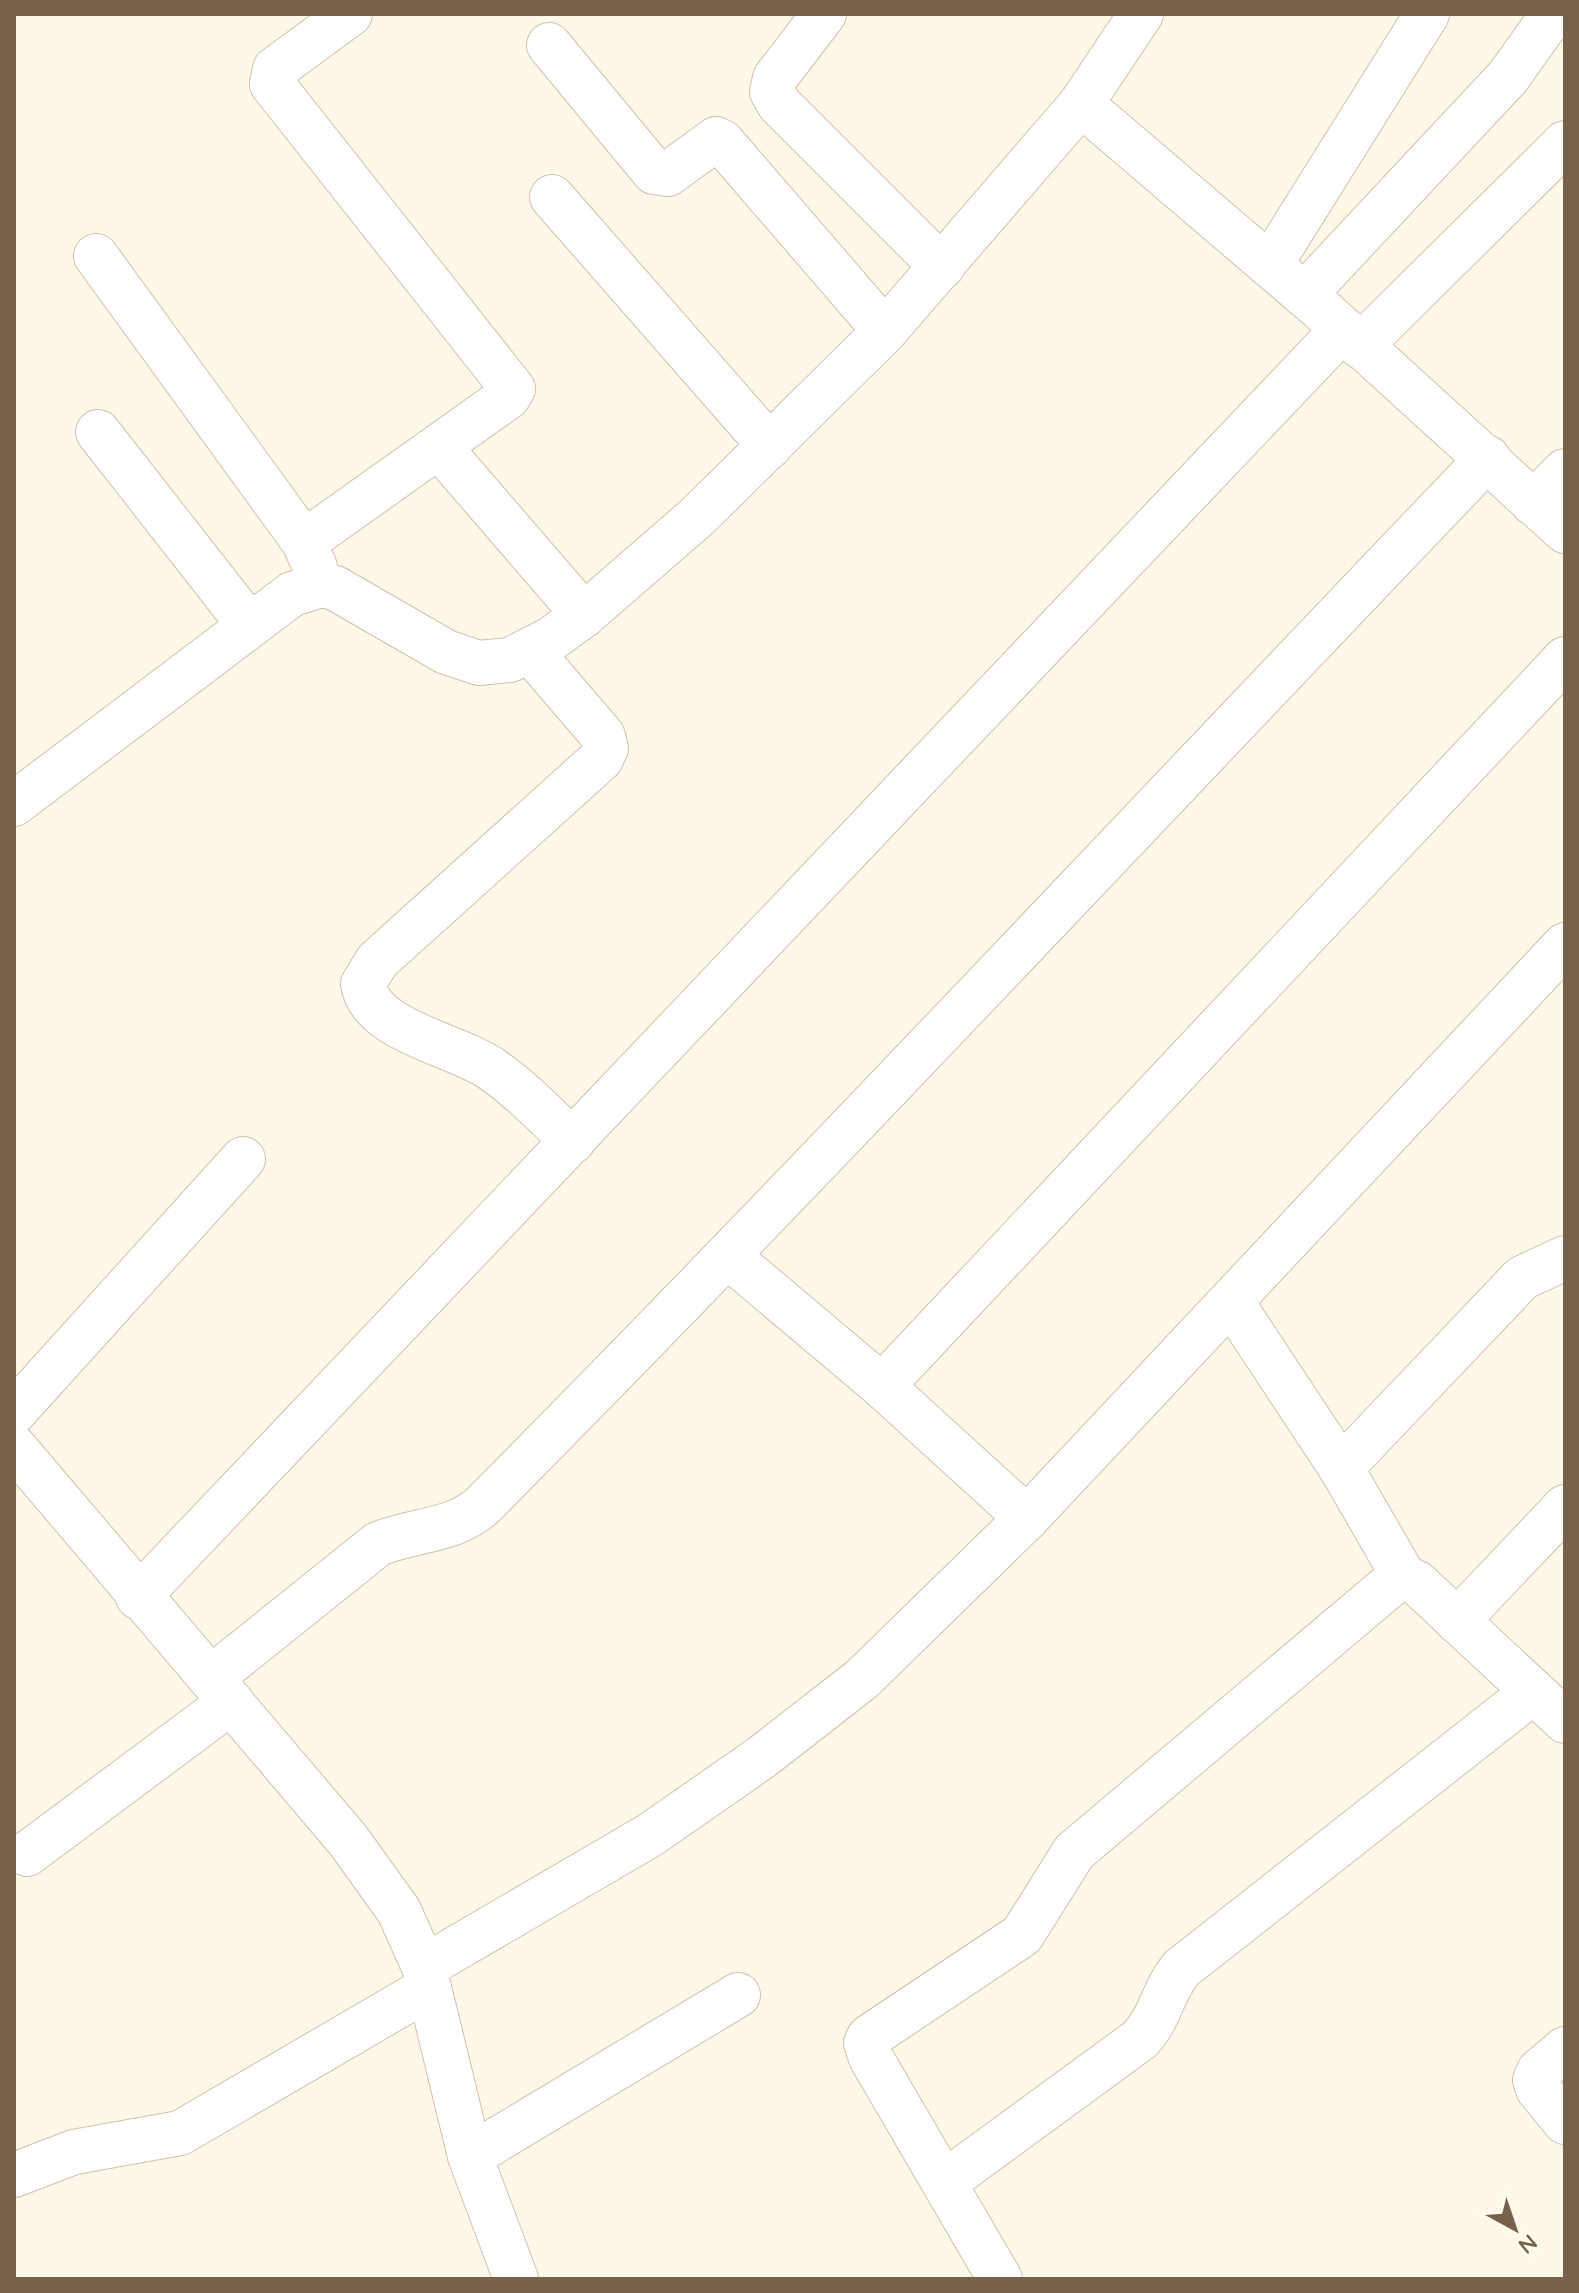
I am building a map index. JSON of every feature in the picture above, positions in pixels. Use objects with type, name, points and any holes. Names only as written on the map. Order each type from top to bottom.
[{"type":"street","points":[[304,542],[440,448],[508,397],[513,389],[510,381],[272,84],[275,69],[350,14]]},
{"type":"street","points":[[824,14],[775,78],[772,92],[779,104],[942,267]]},
{"type":"street","points":[[14,804],[292,594],[321,585],[349,594],[446,652],[492,663],[531,652],[584,615],[698,516],[885,331],[1081,104],[1141,14]]},
{"type":"street","points":[[1270,265],[1427,14]]},
{"type":"street","points":[[1304,295],[1508,77],[1553,14]]},
{"type":"street","points":[[549,45],[654,172],[668,174],[707,142],[716,139],[722,142],[885,331]]},
{"type":"street","points":[[1081,104],[1304,295],[1488,458],[1549,517],[1565,471]]},
{"type":"street","points":[[138,1597],[573,1141],[1351,337],[1565,143]]},
{"type":"street","points":[[552,197],[770,446]]},
{"type":"street","points":[[96,256],[304,542],[321,585]]},
{"type":"street","points":[[98,432],[249,625]]},
{"type":"street","points":[[440,448],[584,615]]},
{"type":"street","points":[[27,1854],[221,1690],[378,1544],[470,1518],[729,1257],[1021,945],[1488,458]]},
{"type":"street","points":[[531,652],[603,736],[606,748],[601,759],[377,961],[363,984],[365,997],[384,1017],[491,1068],[573,1141]]},
{"type":"street","points":[[882,1386],[1565,659]]},
{"type":"street","points":[[14,2175],[74,2152],[180,2133],[650,1835],[762,1757],[862,1679],[1027,1518],[1565,945]]},
{"type":"street","points":[[14,1412],[243,1159]]},
{"type":"street","points":[[729,1257],[882,1386],[1027,1518]]},
{"type":"street","points":[[1341,1468],[1522,1278],[1565,1258]]},
{"type":"street","points":[[1232,1303],[1341,1468],[1404,1577],[1417,1583],[1565,1721]]},
{"type":"street","points":[[14,1447],[367,1864],[399,1911],[425,1978],[470,2156],[516,2279]]},
{"type":"street","points":[[1457,1621],[1565,1507]]},
{"type":"street","points":[[1000,2279],[871,2058],[866,2043],[869,2037],[1022,1935],[1035,1919],[1058,1872],[1074,1852],[1388,1584],[1404,1577]]},
{"type":"street","points":[[945,2182],[1139,2040],[1149,2030],[1169,1986],[1182,1968],[1533,1692]]},
{"type":"street","points":[[470,2156],[738,1995]]},
{"type":"street","points":[[1565,2049],[1539,2071],[1535,2080],[1538,2089],[1565,2122]]}]
